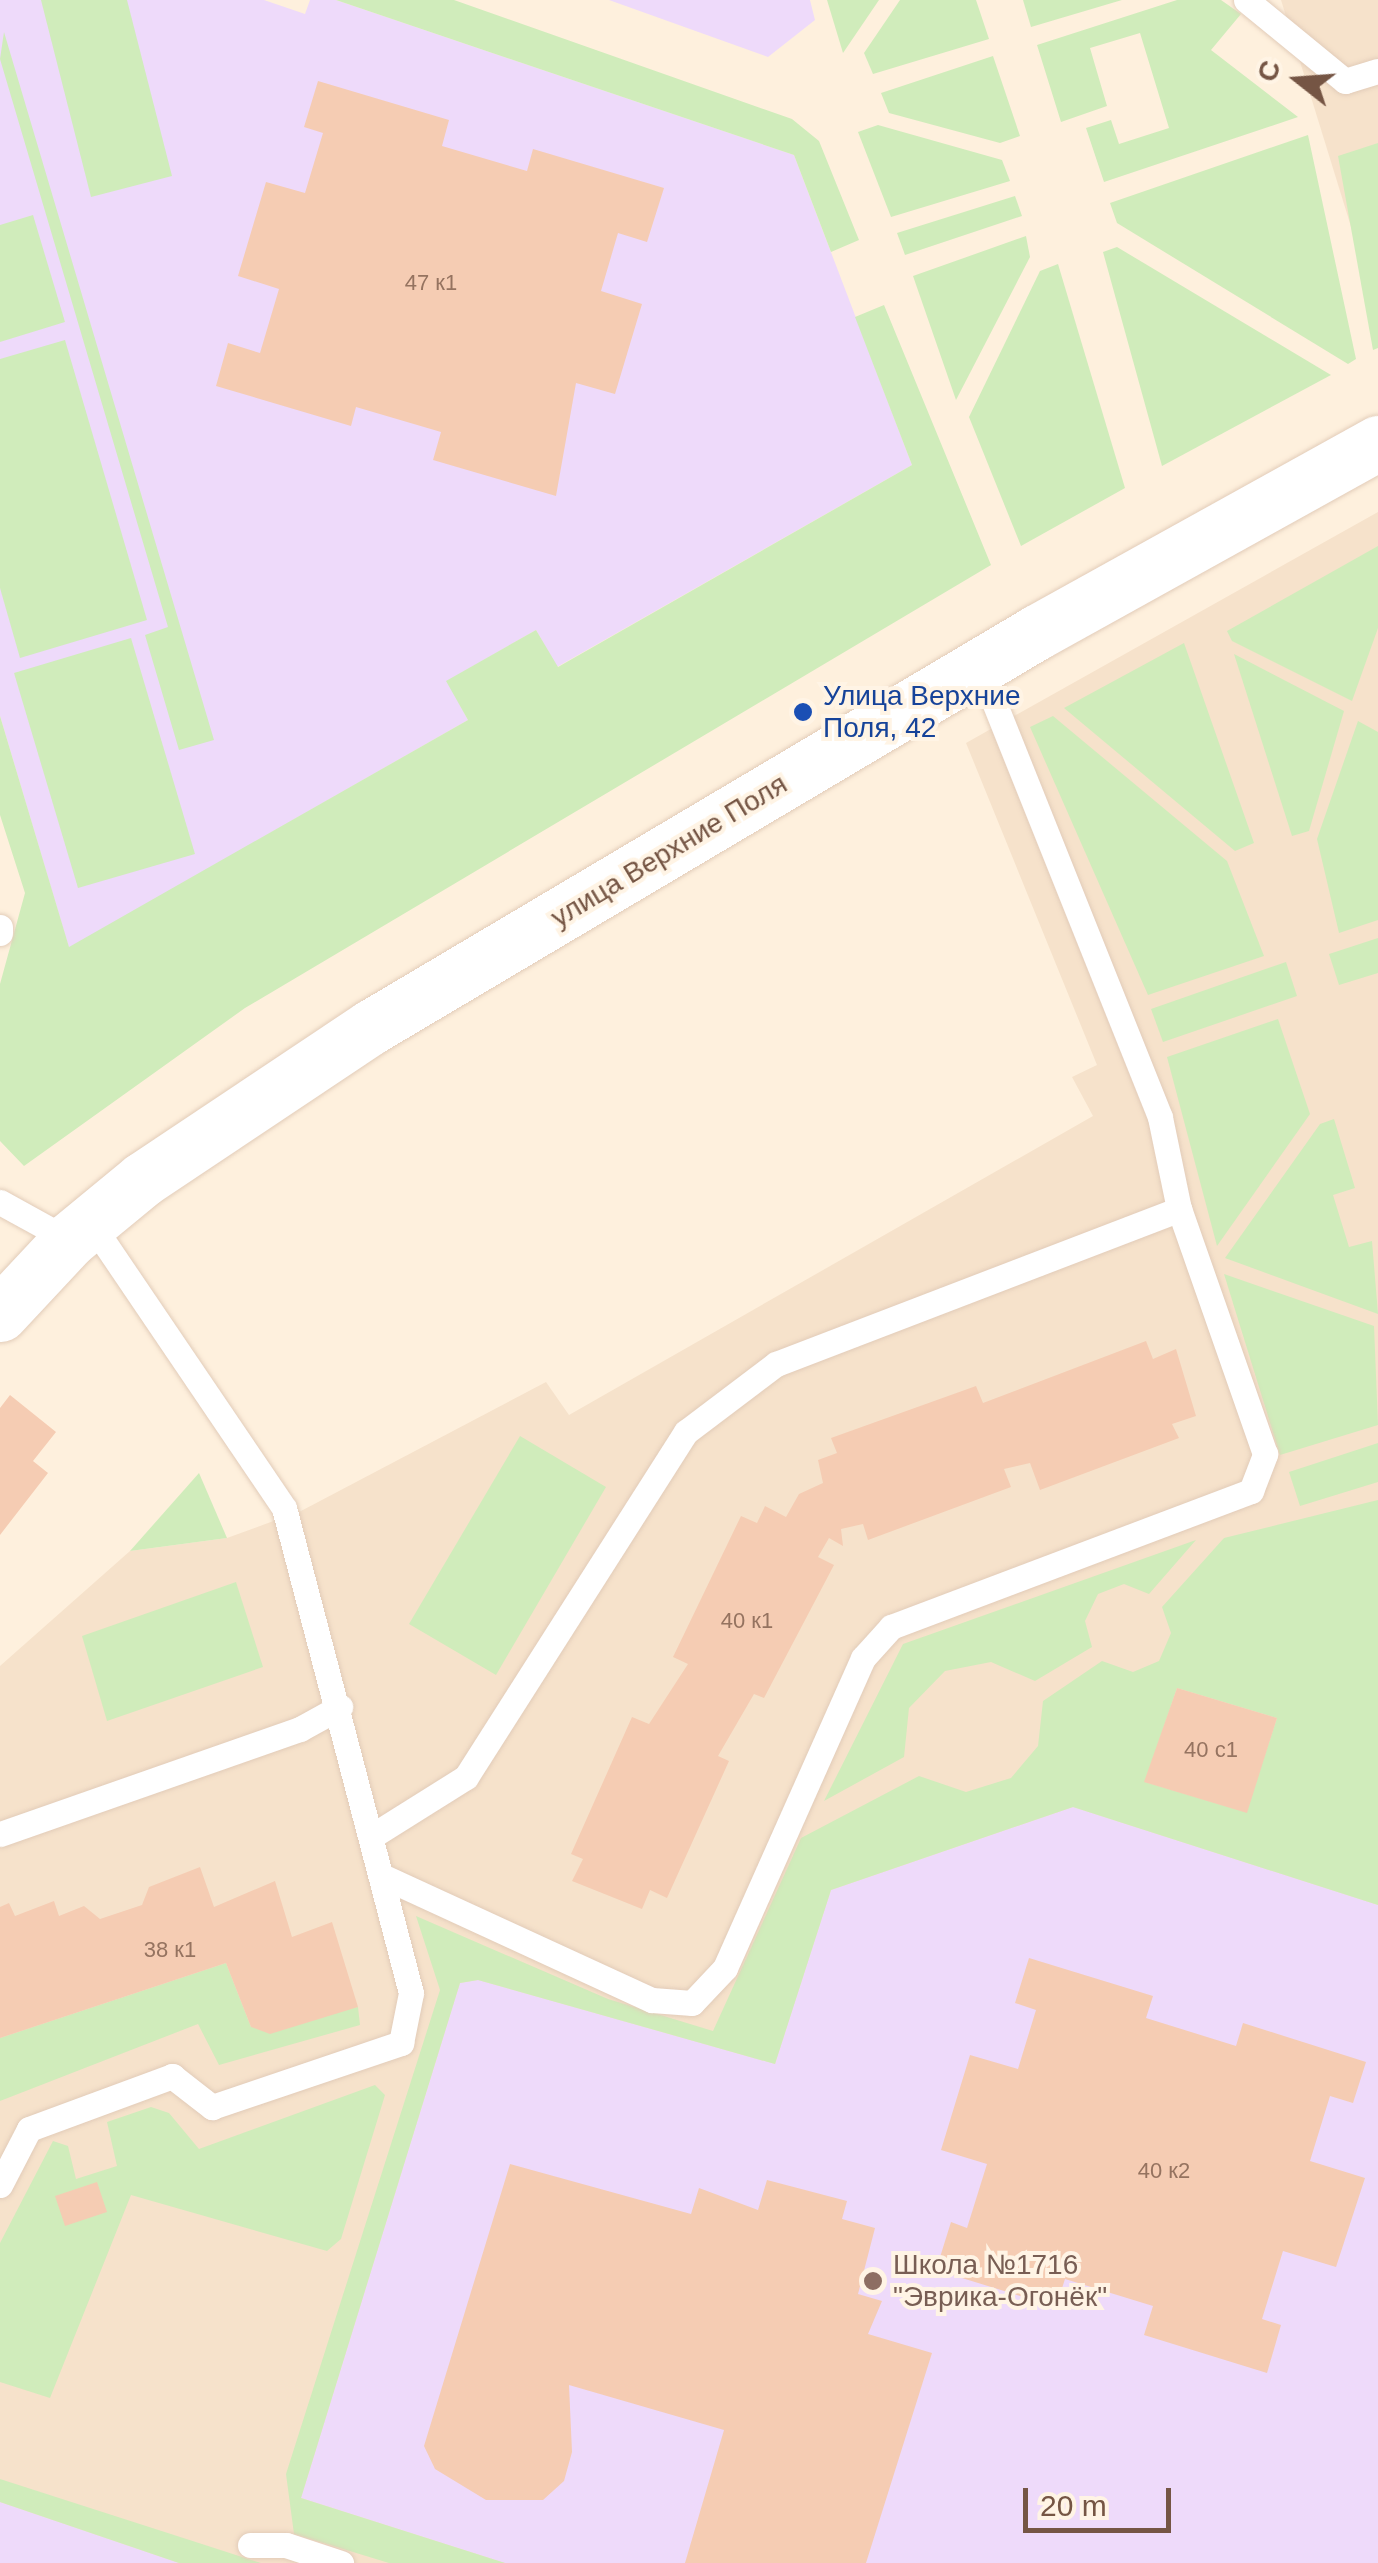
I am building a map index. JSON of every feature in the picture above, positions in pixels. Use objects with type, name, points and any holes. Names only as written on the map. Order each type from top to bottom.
[{"type":"street","name":"улица Верхние Поля","points":[[0,1314],[80,1231],[371,1027],[980,667],[1378,443]]},
{"type":"lane","points":[[1246,0],[1345,81],[1378,72]]},
{"type":"lane","points":[[382,1876],[652,2000],[692,2003],[725,1968],[864,1658],[891,1627],[1252,1491],[1266,1454],[1178,1208],[1140,1058],[980,667]]},
{"type":"lane","points":[[0,1202],[80,1231],[284,1508],[340,1707],[410,1993],[402,2043],[212,2107],[172,2076],[30,2129],[0,2185]]},
{"type":"lane","points":[[372,1836],[466,1777],[686,1432],[776,1364],[1178,1208]]},
{"type":"lane","points":[[0,1834],[300,1729],[340,1707]]},
{"type":"lane","points":[[250,2545],[286,2545],[341,2563]]},
{"type":"shaded area","points":[[0,0],[264,0],[305,14],[310,0],[336,0],[794,155],[912,465],[557,667],[536,630],[447,681],[468,720],[69,948],[0,716]]},
{"type":"shaded area","points":[[609,0],[810,0],[815,20],[768,57]]},
{"type":"shaded area","points":[[1281,0],[1378,0],[1378,314]]},
{"type":"shaded area","points":[[1378,512],[1378,2563],[0,2563],[0,1666],[130,1551],[227,1538],[301,1511],[546,1382],[569,1415],[1093,1116],[1072,1077],[1097,1065],[966,743]]},
{"type":"shaded area","name":"Школа №1716 \"Эврика-Огонёк\"","points":[[1073,1807],[1378,1905],[1378,2563],[505,2563],[301,2498],[460,1983],[478,1980],[775,2064],[831,1890]]},
{"type":"shaded area","points":[[0,2502],[179,2563],[0,2563]]},
{"type":"green space","points":[[41,0],[127,0],[172,176],[91,197]]},
{"type":"green space","points":[[336,0],[454,0],[792,119],[819,141],[859,240],[831,252],[794,155]]},
{"type":"green space","points":[[827,0],[879,0],[843,53]]},
{"type":"green space","points":[[900,0],[976,0],[989,39],[873,74],[864,53]]},
{"type":"green space","points":[[1023,0],[1122,0],[1031,27]]},
{"type":"green space","points":[[1177,0],[1221,0],[1241,14],[1211,50],[1298,117],[1104,182],[1086,128],[1111,120],[1119,144],[1169,128],[1140,33],[1090,48],[1107,106],[1061,122],[1037,45]]},
{"type":"green space","points":[[4,32],[214,740],[179,750],[145,635],[168,627],[0,59]]},
{"type":"green space","points":[[993,56],[1020,136],[1000,143],[889,113],[881,93]]},
{"type":"green space","points":[[878,125],[1002,160],[1010,181],[891,217],[858,132]]},
{"type":"green space","points":[[1308,135],[1356,359],[1348,364],[1117,223],[1110,203]]},
{"type":"green space","points":[[1378,143],[1378,348],[1373,350],[1338,156]]},
{"type":"green space","points":[[1015,196],[1022,216],[905,255],[897,233]]},
{"type":"green space","points":[[33,215],[65,322],[0,342],[0,225]]},
{"type":"green space","points":[[1026,236],[1030,257],[956,400],[913,276]]},
{"type":"green space","points":[[1117,247],[1331,375],[1162,466],[1103,252]]},
{"type":"green space","points":[[1058,264],[1125,488],[1021,546],[969,417],[1040,271]]},
{"type":"green space","points":[[884,305],[991,565],[245,1008],[24,1166],[0,1141],[0,984],[25,893],[0,815],[0,716],[69,947],[468,720],[446,681],[536,630],[558,667],[912,465],[855,317]]},
{"type":"green space","points":[[65,340],[147,620],[20,658],[0,588],[0,359]]},
{"type":"green space","points":[[1378,546],[1378,628],[1352,701],[1232,641],[1227,631]]},
{"type":"green space","points":[[131,638],[195,854],[78,888],[14,673]]},
{"type":"green space","points":[[1184,643],[1254,843],[1235,851],[1064,708]]},
{"type":"green space","points":[[1234,654],[1344,711],[1309,831],[1292,836]]},
{"type":"green space","points":[[1053,716],[1227,861],[1264,956],[1148,995],[1030,727]]},
{"type":"green space","points":[[1358,721],[1378,732],[1378,920],[1339,933],[1317,839]]},
{"type":"green space","points":[[1378,938],[1378,973],[1339,985],[1329,954]]},
{"type":"green space","points":[[1286,962],[1297,996],[1163,1042],[1151,1009]]},
{"type":"green space","points":[[1278,1019],[1310,1114],[1217,1246],[1167,1057]]},
{"type":"green space","points":[[1334,1119],[1355,1188],[1333,1195],[1349,1247],[1372,1241],[1378,1314],[1225,1258],[1320,1124]]},
{"type":"green space","points":[[1224,1274],[1374,1326],[1378,1425],[1280,1455]]},
{"type":"green space","points":[[520,1436],[606,1487],[496,1675],[409,1624]]},
{"type":"green space","points":[[1378,1443],[1378,1482],[1300,1506],[1289,1472]]},
{"type":"green space","points":[[199,1473],[227,1538],[130,1551]]},
{"type":"green space","points":[[1378,1500],[1378,1905],[1073,1807],[831,1890],[775,2064],[478,1980],[460,1983],[301,2498],[505,2563],[389,2563],[294,2534],[286,2474],[440,1990],[416,1916],[608,1999],[713,2031],[801,1838],[919,1776],[966,1792],[1011,1778],[1038,1746],[1043,1701],[1102,1661],[1133,1672],[1159,1661],[1171,1633],[1162,1607],[1224,1538]],"holes":[[[1177,1688],[1277,1718],[1246,1812],[1145,1782]]]},
{"type":"green space","points":[[1196,1540],[1149,1594],[1124,1584],[1098,1594],[1085,1621],[1092,1647],[1035,1681],[991,1662],[945,1671],[909,1708],[904,1757],[824,1801],[903,1644]]},
{"type":"green space","points":[[236,1582],[263,1667],[107,1721],[82,1636]]},
{"type":"green space","points":[[226,1963],[251,2027],[358,2007],[360,2025],[219,2065],[198,2024],[0,2101],[0,2038]]},
{"type":"green space","points":[[375,2085],[385,2095],[341,2239],[327,2251],[131,2195],[50,2398],[0,2382],[0,2243],[53,2141],[68,2146],[76,2179],[117,2166],[107,2122],[151,2107],[169,2113],[199,2149]]},
{"type":"green space","points":[[0,2479],[261,2563],[179,2563],[0,2502]]},
{"type":"building","points":[[318,81],[449,120],[442,146],[527,171],[533,149],[664,188],[647,242],[618,233],[601,291],[642,304],[615,394],[576,383],[556,496],[433,460],[441,432],[356,407],[351,426],[216,386],[228,343],[260,353],[279,289],[238,276],[266,182],[305,193],[323,133],[304,127]]},
{"type":"building","points":[[1146,1341],[1153,1359],[1176,1349],[1196,1416],[1172,1424],[1179,1438],[1040,1490],[1030,1463],[1004,1469],[1011,1487],[868,1540],[863,1524],[841,1529],[843,1546],[829,1538],[818,1557],[834,1565],[764,1698],[754,1694],[718,1756],[729,1761],[667,1898],[650,1890],[642,1909],[572,1881],[583,1859],[571,1854],[632,1717],[649,1724],[688,1664],[673,1657],[741,1516],[757,1523],[765,1506],[786,1517],[799,1494],[823,1483],[818,1460],[837,1453],[831,1438],[976,1386],[983,1403]]},
{"type":"building","points":[[10,1395],[56,1432],[33,1461],[48,1473],[0,1535],[0,1408]]},
{"type":"building","points":[[1177,1688],[1277,1718],[1247,1813],[1144,1782]]},
{"type":"building","points":[[200,1867],[214,1907],[275,1881],[292,1937],[332,1922],[358,2007],[270,2034],[251,2027],[226,1963],[0,2038],[0,1907],[9,1903],[15,1916],[54,1901],[59,1916],[84,1906],[100,1919],[142,1905],[149,1887]]},
{"type":"building","points":[[1029,1958],[1153,1996],[1146,2018],[1236,2046],[1243,2023],[1366,2062],[1353,2103],[1330,2096],[1310,2161],[1365,2178],[1336,2267],[1283,2251],[1262,2319],[1281,2325],[1267,2373],[1144,2335],[1153,2306],[1065,2279],[1056,2307],[936,2270],[951,2222],[967,2228],[987,2164],[941,2150],[970,2055],[1018,2069],[1036,2010],[1015,2003]]},
{"type":"building","points":[[510,2164],[691,2214],[699,2188],[758,2210],[767,2180],[847,2201],[842,2219],[875,2228],[858,2294],[882,2301],[868,2334],[932,2353],[866,2563],[685,2563],[724,2430],[569,2385],[572,2452],[564,2481],[543,2500],[486,2500],[435,2469],[424,2446]]},
{"type":"building","points":[[97,2182],[107,2212],[65,2226],[55,2196]]},
{"type":"place","name":"Улица Верхние Поля, 42","points":[[803,712]]},
{"type":"place","name":"Школа №1716 \"Эврика-Огонёк\"","points":[[873,2281]]}]
